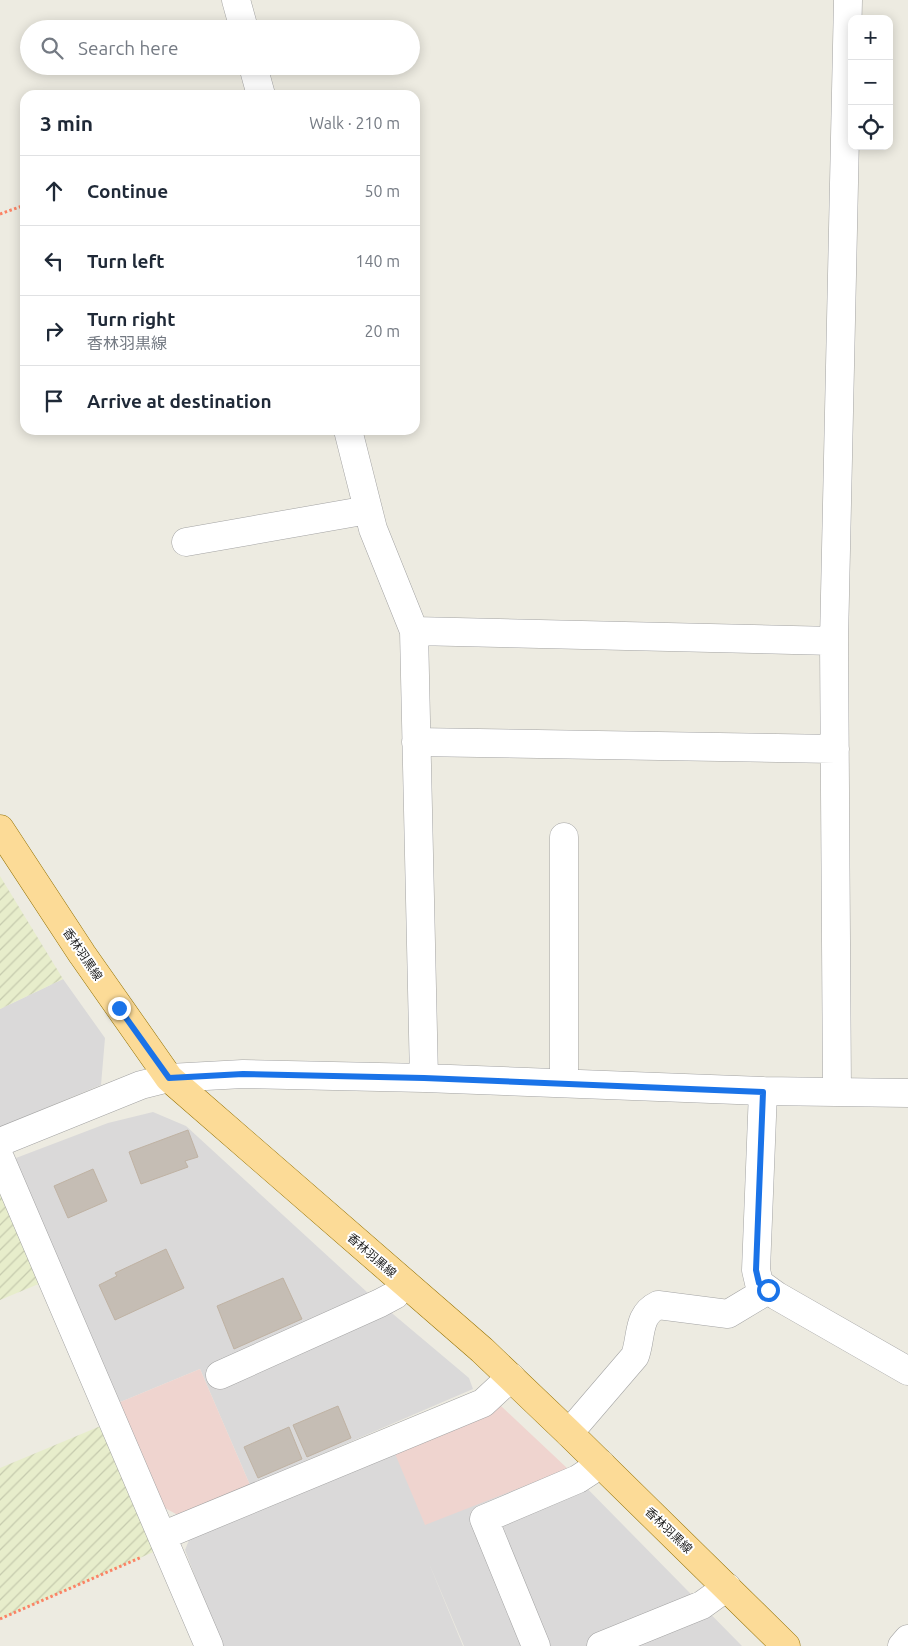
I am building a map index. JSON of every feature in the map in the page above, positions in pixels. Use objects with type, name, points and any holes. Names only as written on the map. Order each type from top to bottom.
[{"type":"main road","name":"香林羽黒線","points":[[0,829],[82,954],[169,1078],[511,1377],[786,1646]]},
{"type":"street","points":[[236,0],[242,20]]},
{"type":"street","points":[[837,1092],[834,641],[848,0]]},
{"type":"street","points":[[255,75],[260,90]]},
{"type":"street","points":[[349,435],[373,529],[414,631],[424,1078]]},
{"type":"street","points":[[186,542],[368,510]]},
{"type":"street","points":[[414,631],[834,641]]},
{"type":"street","points":[[416,742],[835,749]]},
{"type":"street","points":[[564,837],[564,1083]]},
{"type":"street","points":[[0,1142],[114,1095],[169,1078],[243,1074],[424,1078],[763,1092],[908,1093]]},
{"type":"street","points":[[763,1092],[756,1270],[759,1283],[908,1371]]},
{"type":"street","points":[[0,1158],[209,1646]]},
{"type":"street","points":[[220,1375],[380,1303],[394,1295],[404,1283]]},
{"type":"street","points":[[569,1432],[635,1356],[640,1342],[642,1320],[648,1309],[658,1305],[728,1314],[768,1290]]},
{"type":"street","points":[[164,1541],[483,1403],[511,1377]]},
{"type":"street","points":[[536,1646],[484,1519],[578,1479],[601,1464]]},
{"type":"street","points":[[601,1646],[702,1605],[727,1587]]},
{"type":"street","points":[[902,1646],[908,1639]]},
{"type":"path","points":[[0,214],[20,207]]},
{"type":"path","points":[[0,1619],[164,1541]]},
{"type":"shaded area","points":[[63,979],[105,1038],[101,1085],[0,1127],[0,1009]]},
{"type":"shaded area","points":[[153,1112],[186,1126],[368,1293],[469,1378],[473,1389],[250,1485],[200,1369],[118,1403],[17,1167],[16,1158],[108,1123]]},
{"type":"shaded area","points":[[200,1369],[250,1485],[178,1515],[163,1507],[118,1403]]},
{"type":"shaded area","points":[[501,1406],[568,1469],[425,1525],[393,1449]]},
{"type":"shaded area","points":[[393,1449],[568,1469],[742,1646],[464,1646],[428,1561],[463,1646],[221,1646],[185,1550],[191,1535]]},
{"type":"green space","points":[[0,876],[63,979],[0,1009]]},
{"type":"green space","points":[[0,1181],[41,1283],[0,1300]]},
{"type":"green space","points":[[103,1425],[158,1550],[0,1619],[0,1468]]},
{"type":"building","points":[[188,1130],[198,1157],[185,1161],[188,1167],[141,1184],[129,1152]]},
{"type":"building","points":[[93,1169],[107,1201],[68,1218],[54,1186]]},
{"type":"building","points":[[166,1249],[184,1288],[115,1320],[99,1285],[117,1276],[115,1273]]},
{"type":"building","points":[[283,1278],[302,1319],[234,1349],[217,1306]]},
{"type":"building","points":[[338,1406],[351,1438],[307,1457],[293,1425]]},
{"type":"building","points":[[289,1427],[302,1459],[258,1478],[244,1447]]},
{"type":"route","points":[[119,1008],[169,1078],[243,1074],[424,1078],[763,1092],[756,1270],[759,1283],[768,1290]]}]
